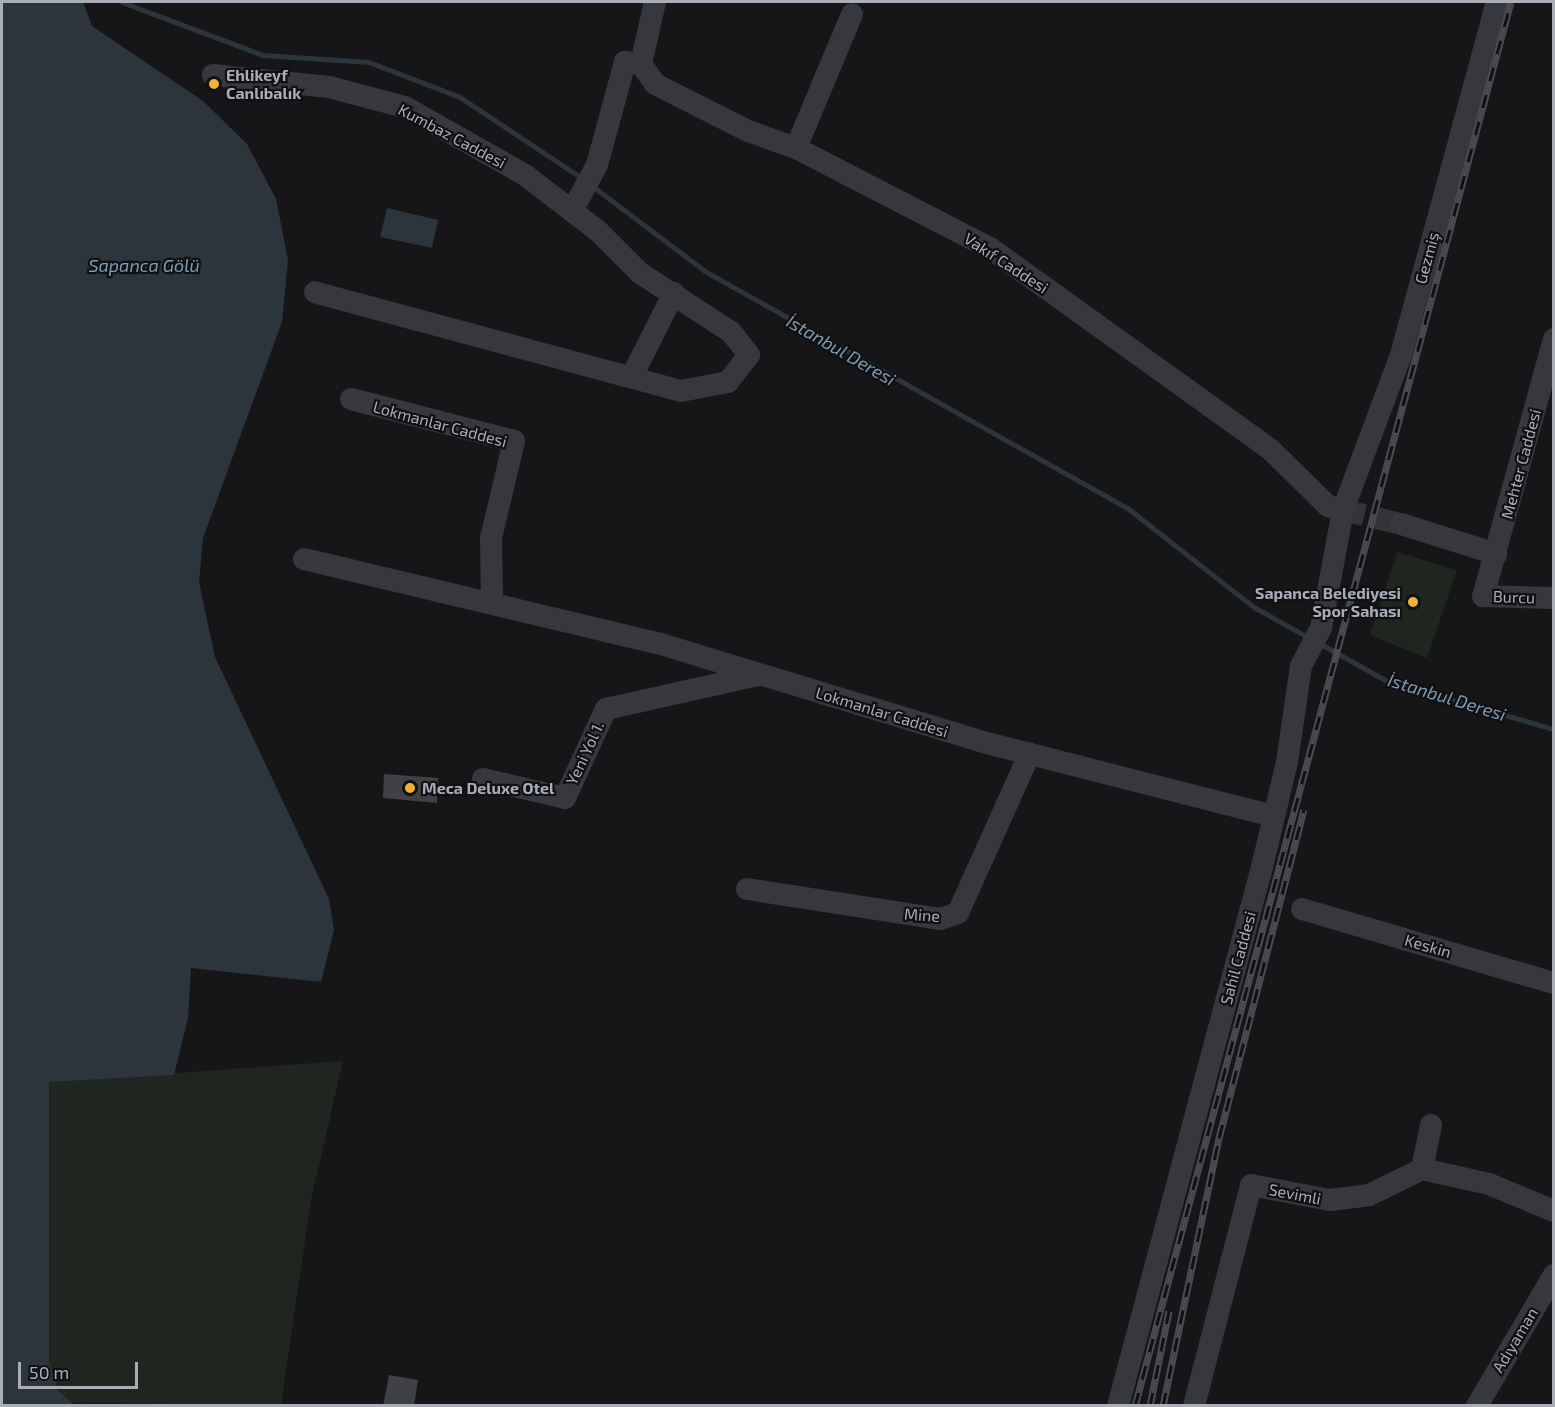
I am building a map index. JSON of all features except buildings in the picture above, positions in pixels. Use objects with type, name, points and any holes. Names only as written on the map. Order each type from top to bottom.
[{"type":"street","points":[[576,202],[597,165],[625,62],[641,64],[655,2]]},
{"type":"street","name":"Gezmiş","points":[[1342,510],[1401,355],[1497,2]]},
{"type":"street","points":[[796,148],[852,14]]},
{"type":"street","name":"Vakıf Caddesi","points":[[641,64],[665,91],[796,148],[990,248],[1271,450],[1328,506],[1342,510]]},
{"type":"street","name":"Kumbaz Caddesi","points":[[213,75],[329,87],[405,108],[576,202],[640,273],[731,332],[749,355],[728,382],[681,391],[632,376]]},
{"type":"street","points":[[315,292],[632,376],[674,293]]},
{"type":"street","name":"Mehter Caddesi","points":[[1496,554],[1554,339]]},
{"type":"street","name":"Lokmanlar Caddesi","points":[[351,399],[514,441],[491,538],[492,602]]},
{"type":"street","name":"Sahil Caddesi","points":[[1118,1406],[1274,816],[1301,666],[1321,627],[1342,510]]},
{"type":"street","points":[[1401,524],[1496,554]]},
{"type":"street","name":"Burcu","points":[[1496,554],[1483,596],[1554,598]]},
{"type":"street","name":"Lokmanlar Caddesi","points":[[304,559],[492,602],[664,645],[758,675],[1030,753],[1274,816]]},
{"type":"street","name":"Yeni Yol 1.","points":[[483,779],[565,798],[606,709],[758,675]]},
{"type":"street","name":"Mine","points":[[747,889],[940,919],[958,913],[1030,753]]},
{"type":"street","name":"Keskin","points":[[1302,909],[1554,983]]},
{"type":"street","points":[[1431,1125],[1422,1169],[1489,1184],[1554,1211]]},
{"type":"street","name":"Sevimli","points":[[1194,1406],[1251,1185],[1330,1200],[1369,1195],[1422,1169]]},
{"type":"street","name":"Adıyaman","points":[[1477,1406],[1554,1275]]},
{"type":"shaded area","name":"Sapanca Belediyesi Spor Sahası","points":[[1397,552],[1457,570],[1427,658],[1370,635]]},
{"type":"shaded area","points":[[343,1061],[311,1200],[281,1405],[69,1403],[53,1381],[49,1362],[49,1082]]},
{"type":"water","name":"Sapanca Gölü","points":[[2,2],[83,2],[92,26],[203,101],[247,144],[276,199],[288,260],[282,322],[203,538],[199,582],[215,657],[329,899],[334,930],[321,982],[191,968],[188,1018],[174,1075],[49,1082],[49,1362],[58,1390],[74,1405],[2,1405]]},
{"type":"water","points":[[387,208],[438,220],[432,248],[380,237]]},
{"type":"waterway","name":"İstanbul Deresi","points":[[122,2],[263,55],[369,62],[460,97],[582,178]]},
{"type":"waterway","name":"İstanbul Deresi","points":[[594,187],[705,271],[1129,509],[1254,607],[1308,637]]},
{"type":"waterway","name":"İstanbul Deresi","points":[[1321,644],[1389,682],[1554,729]]},
{"type":"tunnel","points":[[1343,510],[1401,524]]},
{"type":"railway","points":[[1135,1406],[1511,2]]},
{"type":"railway","points":[[1163,1406],[1219,1138],[1304,810]]},
{"type":"railway","points":[[1150,1406],[1169,1311]]},
{"type":"place","name":"Ehlikeyf Canlıbalık","points":[[214,84]]},
{"type":"place","name":"Sapanca Belediyesi Spor Sahası","points":[[1413,602]]},
{"type":"place","name":"Meca Deluxe Otel","points":[[410,788]]}]
